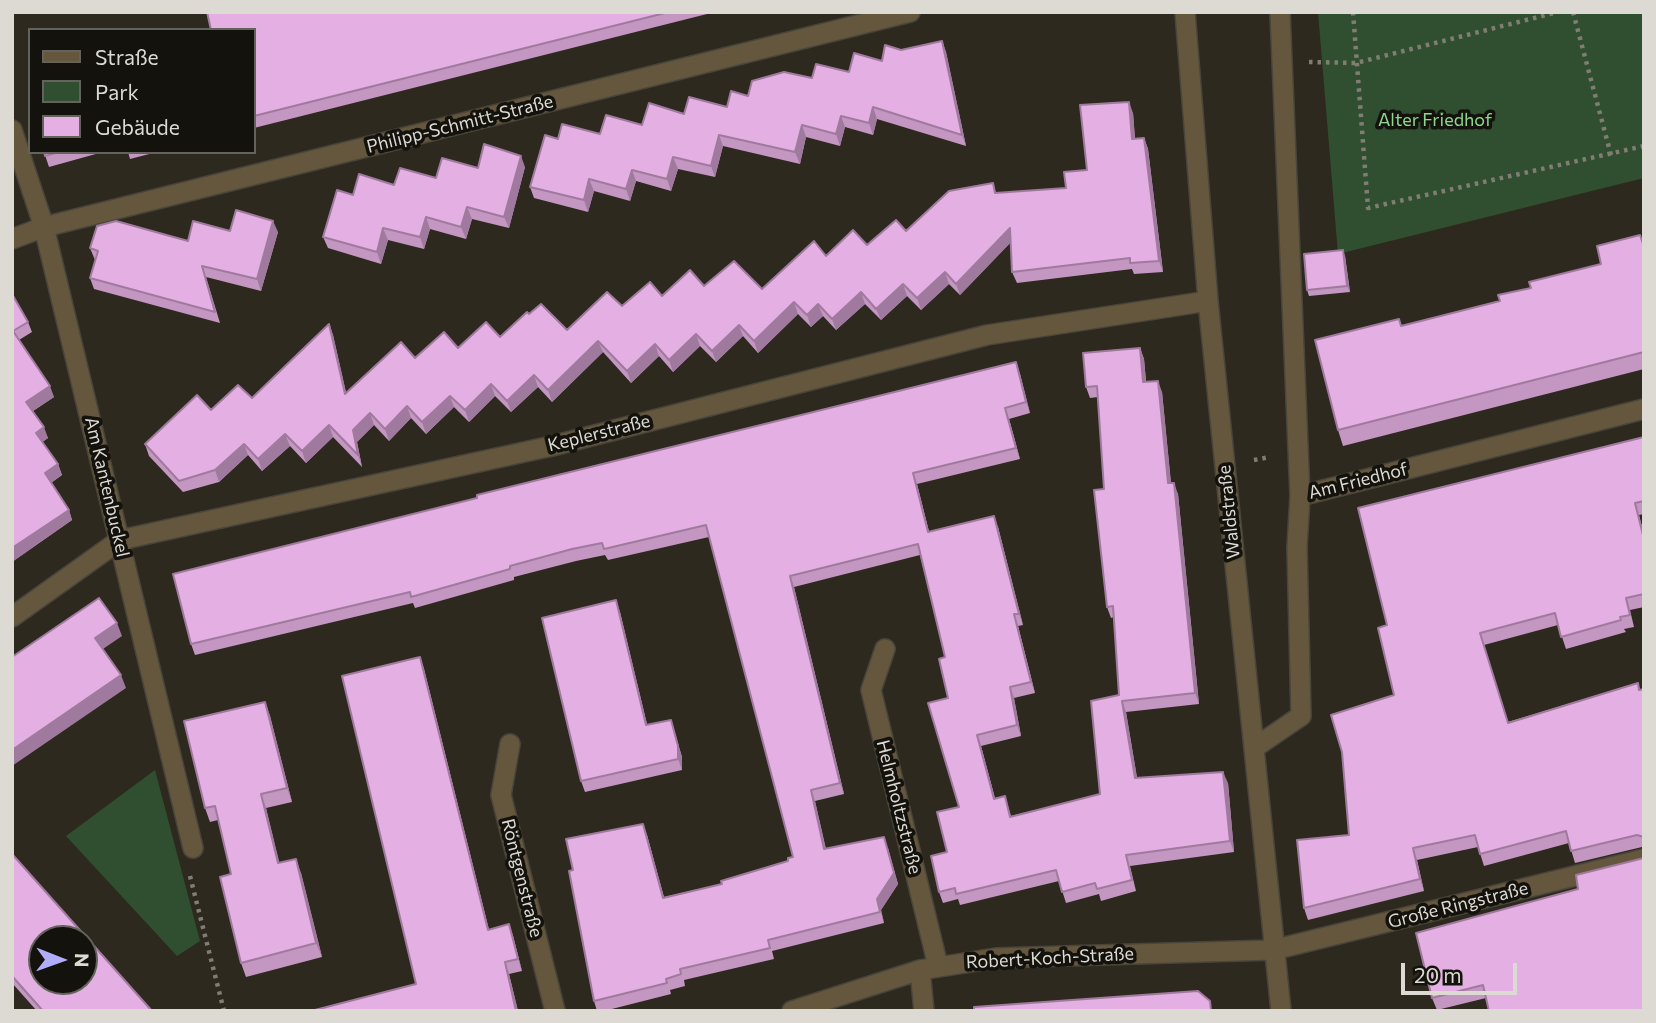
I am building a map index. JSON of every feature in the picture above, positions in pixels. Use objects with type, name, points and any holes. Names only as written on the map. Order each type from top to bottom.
[{"type":"street","name":"Philipp-Schmitt-Straße","points":[[12,239],[44,227],[910,12]]},
{"type":"street","name":"Waldstraße","points":[[1185,12],[1208,301],[1281,1011]]},
{"type":"street","points":[[1280,12],[1300,496]]},
{"type":"street","name":"Am Kantenbuckel","points":[[12,130],[44,227],[192,848]]},
{"type":"street","name":"Keplerstraße","points":[[12,617],[120,540],[552,446],[987,335],[1208,301]]},
{"type":"street","name":"Am Friedhof","points":[[1254,748],[1301,716],[1300,496],[1644,409]]},
{"type":"street","name":"Helmholtzstraße","points":[[885,649],[871,690],[929,968],[924,1011]]},
{"type":"street","name":"Röntgenstraße","points":[[510,744],[501,795],[555,1011]]},
{"type":"street","name":"Große Ringstraße","points":[[1273,950],[1644,859]]},
{"type":"street","name":"Robert-Koch-Straße","points":[[792,1011],[929,968],[996,958],[1273,950]]},
{"type":"path","points":[[1353,12],[1368,208],[1644,146]]},
{"type":"path","points":[[1284,64],[1356,63],[1558,12]]},
{"type":"path","points":[[1573,12],[1611,155]]},
{"type":"path","points":[[192,848],[185,858],[224,1011]]},
{"type":"green space","name":"Alter Friedhof","points":[[1318,12],[1644,12],[1644,178],[1338,254]]},
{"type":"green space","points":[[155,770],[200,941],[177,956],[66,836]]},
{"type":"building","points":[[207,12],[669,12],[256,115],[256,28],[211,28]]},
{"type":"building","points":[[942,41],[962,135],[873,107],[869,123],[841,116],[836,134],[802,125],[795,152],[719,135],[711,166],[673,157],[667,179],[632,170],[626,189],[589,179],[584,200],[530,187],[545,135],[558,139],[562,124],[600,134],[606,115],[642,125],[649,103],[684,114],[689,97],[727,107],[731,91],[748,96],[752,81],[784,72],[812,78],[816,64],[849,72],[854,53],[882,61],[885,45],[901,50]]},
{"type":"building","points":[[1129,102],[1132,139],[1144,138],[1159,261],[1130,263],[1130,258],[1012,272],[1010,228],[956,284],[945,272],[917,298],[903,284],[876,309],[861,292],[832,319],[818,304],[807,315],[794,302],[754,341],[739,325],[712,351],[696,334],[669,360],[655,344],[627,371],[598,341],[548,390],[534,375],[507,401],[491,384],[465,410],[450,396],[422,422],[407,406],[385,429],[370,413],[353,430],[358,455],[329,425],[302,451],[285,434],[258,459],[244,444],[215,470],[179,481],[145,444],[197,395],[211,410],[238,385],[252,398],[329,324],[345,394],[401,342],[415,358],[444,332],[458,348],[486,322],[500,337],[527,312],[529,314],[541,304],[567,330],[607,292],[622,306],[650,282],[662,296],[690,270],[704,286],[734,261],[762,289],[814,241],[826,256],[853,230],[867,245],[896,220],[906,231],[949,191],[993,183],[995,193],[1066,188],[1064,172],[1087,170],[1080,105]]},
{"type":"building","points":[[484,144],[521,156],[504,217],[467,207],[461,227],[426,217],[420,237],[383,228],[377,252],[323,237],[337,190],[353,195],[359,174],[394,185],[400,168],[436,178],[442,158],[478,168]]},
{"type":"building","points":[[236,210],[273,221],[257,279],[202,266],[215,312],[90,278],[98,251],[90,248],[97,226],[116,221],[188,241],[193,221],[230,231]]},
{"type":"building","points":[[1640,235],[1644,247],[1644,352],[1338,430],[1315,340],[1399,319],[1401,326],[1500,301],[1498,295],[1531,288],[1529,282],[1601,264],[1597,246]]},
{"type":"building","points":[[1343,250],[1347,286],[1307,290],[1304,254]]},
{"type":"building","points":[[12,294],[28,322],[13,331],[50,386],[26,402],[44,427],[36,433],[58,464],[45,473],[69,510],[12,548]]},
{"type":"building","points":[[1140,348],[1143,382],[1158,381],[1168,483],[1174,483],[1195,693],[1122,701],[1135,778],[1223,772],[1230,841],[1126,855],[1132,880],[1097,889],[1095,883],[1062,892],[1056,870],[956,894],[955,888],[939,892],[931,856],[947,852],[937,812],[959,807],[928,703],[948,698],[939,659],[945,657],[918,544],[790,576],[840,783],[811,790],[824,849],[884,837],[894,873],[877,899],[880,912],[768,940],[770,948],[680,969],[681,974],[666,979],[667,983],[594,1001],[569,871],[573,870],[566,839],[643,824],[663,898],[722,884],[721,881],[788,861],[788,858],[793,857],[706,525],[604,549],[602,543],[572,549],[411,597],[410,592],[191,644],[173,574],[477,498],[477,495],[1016,362],[1026,402],[1005,408],[1016,448],[913,473],[928,532],[994,516],[1019,614],[1014,614],[1031,682],[1010,687],[1017,725],[977,735],[994,799],[1005,796],[1010,817],[1100,794],[1091,701],[1119,695],[1113,606],[1107,607],[1094,490],[1104,489],[1097,386],[1086,387],[1083,353]]},
{"type":"building","points":[[1644,437],[1644,501],[1635,503],[1644,539],[1644,594],[1626,598],[1630,615],[1561,637],[1555,613],[1480,633],[1508,723],[1638,683],[1639,690],[1644,689],[1644,837],[1637,835],[1571,851],[1566,831],[1480,854],[1475,835],[1413,848],[1420,879],[1304,908],[1297,840],[1349,835],[1342,752],[1331,715],[1394,695],[1378,628],[1387,625],[1358,508]]},
{"type":"building","points":[[99,598],[117,623],[95,638],[121,675],[12,750],[12,657]]},
{"type":"building","points":[[616,600],[646,725],[671,720],[678,746],[678,759],[581,781],[542,618]]},
{"type":"building","points":[[420,657],[488,930],[509,924],[518,959],[505,962],[516,1011],[311,1011],[416,984],[342,676]]},
{"type":"building","points":[[265,702],[287,788],[261,794],[278,863],[296,859],[316,943],[241,963],[220,877],[231,874],[215,806],[205,808],[184,721]]},
{"type":"building","points":[[12,854],[75,925],[28,925],[28,994],[12,976]]},
{"type":"building","points":[[1644,858],[1644,1011],[1489,1011],[1483,985],[1432,998],[1416,933],[1578,889],[1576,875]]},
{"type":"building","points":[[98,950],[152,1011],[43,1011],[29,995],[98,995]]},
{"type":"building","points":[[1198,991],[1210,1001],[1211,1011],[974,1011],[974,1007]]}]
